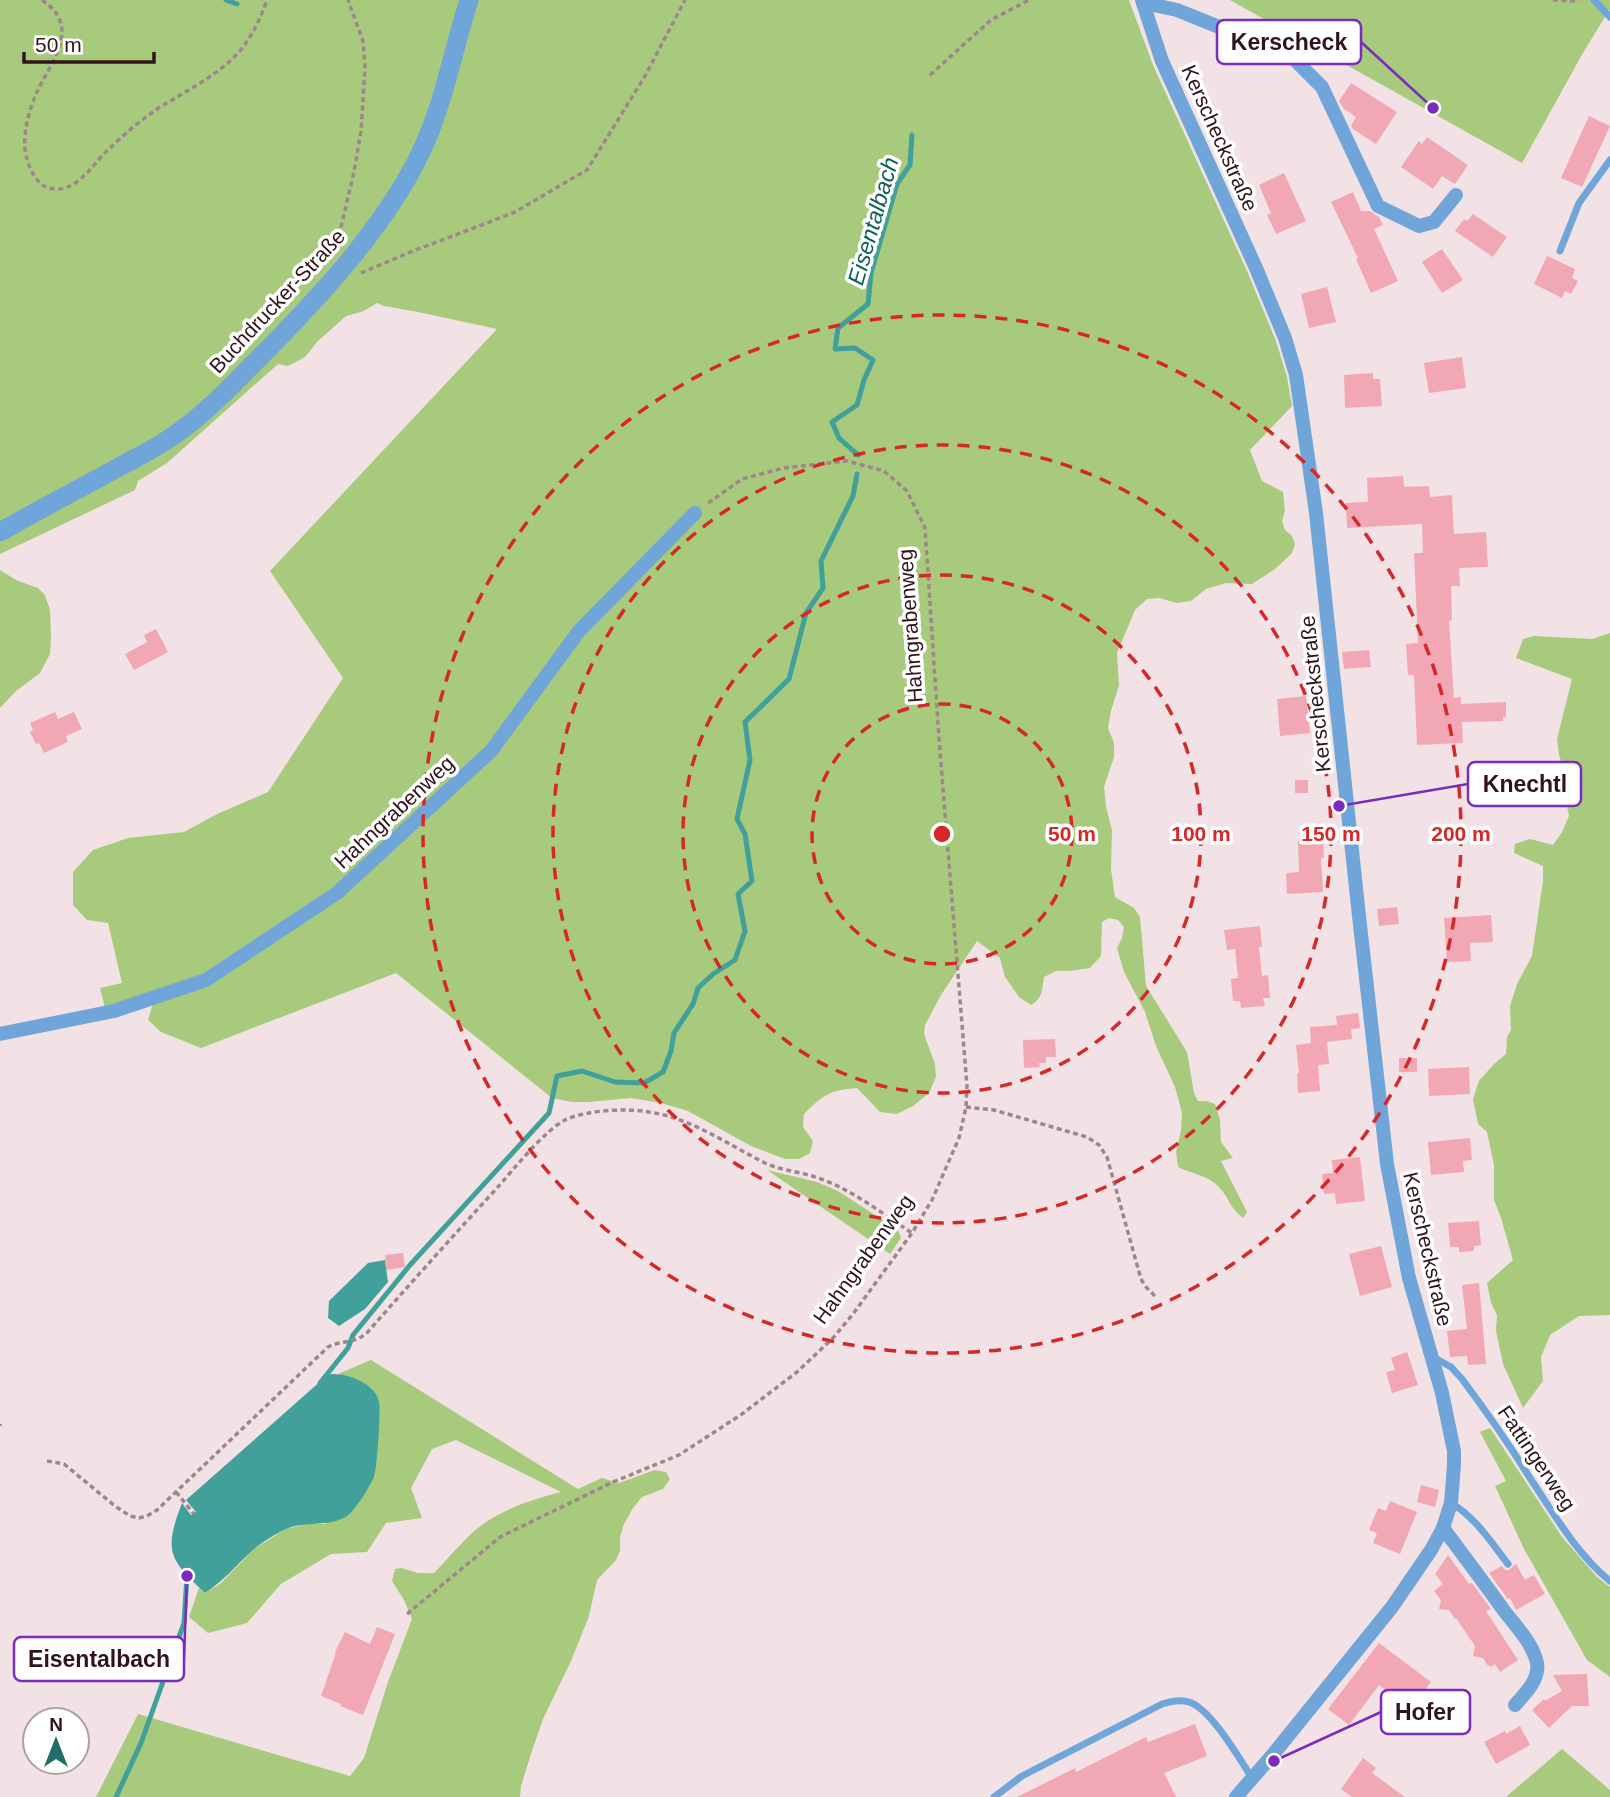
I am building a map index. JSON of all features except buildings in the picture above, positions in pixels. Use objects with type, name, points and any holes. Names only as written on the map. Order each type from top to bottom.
[{"type":"street","name":"Buchdrucker-Straße","points":[[0,532],[155,448],[181,431],[217,400],[324,289],[379,220],[413,168],[432,127],[469,0]]},
{"type":"street","name":"Kerscheckstraße","points":[[1143,2],[1177,10],[1291,56],[1322,87],[1378,206],[1419,226],[1434,222],[1456,195]]},
{"type":"street","name":"Kerscheckstraße","points":[[1143,2],[1162,61],[1256,268],[1285,338],[1296,375],[1316,513],[1387,1164],[1409,1278],[1433,1357],[1454,1451],[1451,1503],[1443,1528],[1431,1550],[1392,1607],[1236,1797]]},
{"type":"street","name":"Hahngrabenweg","points":[[0,1034],[114,1011],[206,980],[337,893],[491,751],[579,631],[695,513]]},
{"type":"street","points":[[1443,1528],[1526,1640],[1537,1662],[1533,1681],[1515,1705]]},
{"type":"lane","points":[[1594,0],[1610,17]]},
{"type":"lane","points":[[1560,251],[1579,203],[1610,160]]},
{"type":"lane","name":"Fattingerweg","points":[[1433,1357],[1451,1367],[1462,1379],[1566,1534],[1610,1581]]},
{"type":"lane","points":[[1451,1503],[1463,1510],[1481,1529],[1508,1564]]},
{"type":"lane","points":[[994,1797],[1022,1776],[1162,1704],[1180,1700],[1191,1702],[1205,1713],[1252,1778]]},
{"type":"path","points":[[42,0],[57,12],[63,32],[59,48],[36,94],[26,135],[25,153],[35,177],[46,187],[58,189],[70,186],[85,175],[115,143],[154,111],[203,81],[236,55],[252,34],[267,0]]},
{"type":"path","points":[[335,252],[361,131],[365,68],[363,41],[348,0]]},
{"type":"path","points":[[362,273],[513,213],[587,170],[645,76],[685,0]]},
{"type":"path","points":[[930,75],[991,20],[1029,0]]},
{"type":"path","points":[[1553,0],[1579,0]]},
{"type":"path","name":"Hahngrabenweg","points":[[407,1614],[500,1536],[612,1482],[679,1455],[710,1436],[797,1372],[853,1314],[912,1233],[932,1200],[959,1138],[966,1107],[967,1086],[925,528],[907,491],[884,471],[847,461],[784,468],[742,479],[695,513]]},
{"type":"path","points":[[966,1107],[1011,1115],[1087,1137],[1099,1145],[1107,1157],[1141,1279],[1157,1298]]},
{"type":"path","points":[[47,1461],[64,1464],[130,1516],[139,1518],[157,1510],[328,1348],[357,1340],[366,1334],[519,1163],[564,1121],[583,1114],[646,1111],[669,1116],[698,1127],[769,1165],[840,1186],[912,1233]]},
{"type":"path","points":[[176,1492],[194,1514]]},
{"type":"green space","points":[[0,0],[462,0],[416,147],[374,216],[284,323],[177,426],[0,525]]},
{"type":"green space","points":[[477,0],[1129,0],[1153,65],[1276,341],[1292,406],[1250,450],[1262,481],[1283,492],[1285,511],[1282,521],[1295,544],[1292,553],[1275,569],[1252,584],[1226,583],[1206,589],[1191,601],[1177,603],[1159,598],[1147,599],[1135,610],[1117,653],[1119,685],[1108,728],[1114,743],[1114,757],[1104,787],[1112,830],[1111,869],[1115,897],[1134,908],[1140,917],[1146,986],[1187,1052],[1194,1093],[1198,1101],[1215,1104],[1220,1120],[1221,1142],[1233,1158],[1221,1161],[1247,1212],[1243,1218],[1215,1183],[1178,1167],[1176,1152],[1182,1113],[1175,1087],[1156,1046],[1145,1012],[1124,972],[1117,948],[1124,927],[1118,920],[1109,918],[1102,922],[1101,956],[1090,968],[1056,971],[1044,977],[1040,996],[1031,1005],[1019,997],[1005,977],[1000,958],[977,941],[941,995],[925,1025],[924,1034],[935,1064],[936,1077],[929,1093],[897,1114],[880,1112],[857,1088],[828,1095],[804,1114],[803,1127],[813,1141],[810,1153],[799,1159],[785,1159],[751,1146],[688,1111],[661,1103],[631,1098],[572,1102],[552,1098],[396,973],[201,1048],[161,1032],[148,1020],[156,993],[105,1008],[100,988],[122,983],[108,923],[87,920],[73,905],[73,872],[93,850],[128,838],[184,832],[268,792],[343,678],[270,571],[497,329],[377,303],[364,311],[346,316],[318,341],[305,357],[288,366],[278,364],[167,463],[138,481],[135,490],[0,554],[0,541],[159,454],[385,225]]},
{"type":"green space","points":[[1230,0],[1610,0],[1610,9],[1522,163]]},
{"type":"green space","points":[[0,570],[16,580],[38,588],[45,595],[50,610],[51,635],[50,654],[40,673],[16,691],[0,708]]},
{"type":"green space","points":[[1610,633],[1610,1315],[1579,1316],[1550,1335],[1541,1357],[1543,1381],[1523,1408],[1503,1364],[1496,1331],[1497,1315],[1491,1303],[1487,1283],[1513,1260],[1494,1200],[1494,1165],[1487,1132],[1478,1124],[1473,1099],[1479,1081],[1506,1054],[1507,1037],[1511,1030],[1510,1006],[1517,984],[1532,956],[1543,866],[1514,853],[1515,844],[1530,839],[1553,845],[1569,816],[1564,792],[1568,781],[1559,755],[1557,739],[1572,679],[1516,658],[1523,639],[1534,636],[1592,639]]},
{"type":"green space","points":[[767,1170],[817,1182],[838,1191],[898,1230],[901,1238],[890,1254]]},
{"type":"green space","points":[[371,1360],[578,1489],[602,1478],[619,1483],[655,1470],[666,1472],[670,1479],[663,1489],[642,1497],[633,1508],[624,1524],[616,1560],[597,1580],[589,1616],[543,1719],[521,1786],[520,1797],[96,1797],[138,1714],[350,1776],[364,1758],[388,1682],[412,1619],[392,1581],[395,1569],[434,1573],[481,1525],[503,1512],[561,1492],[456,1440],[432,1449],[411,1488],[422,1518],[386,1523],[367,1552],[331,1554],[281,1584],[247,1623],[208,1633],[189,1617],[199,1588],[205,1593],[220,1584],[254,1549],[286,1529],[307,1524],[326,1524],[359,1380],[338,1374]]},
{"type":"green space","points":[[1490,1428],[1562,1537],[1597,1577],[1610,1587],[1610,1677],[1587,1660],[1524,1549],[1495,1486],[1506,1481],[1480,1432]]},
{"type":"green space","points":[[1562,1749],[1610,1790],[1610,1797],[1506,1797]]},
{"type":"water","points":[[385,1260],[388,1282],[365,1309],[339,1326],[328,1318],[329,1301],[368,1263]]},
{"type":"water","points":[[331,1374],[345,1375],[360,1381],[377,1396],[379,1427],[376,1463],[374,1477],[369,1486],[347,1516],[332,1522],[300,1525],[280,1532],[256,1547],[205,1593],[183,1571],[173,1553],[173,1532],[182,1503],[191,1515],[196,1512],[186,1500]]},
{"type":"waterway","points":[[226,0],[237,4]]},
{"type":"waterway","name":"Eisentalbach","points":[[858,455],[839,438],[832,422],[857,405],[873,360],[855,348],[835,349],[838,328],[868,304],[871,273],[897,184],[910,165],[912,135]]},
{"type":"waterway","name":"Eisentalbach","points":[[320,1383],[348,1348],[353,1335],[410,1265],[549,1113],[557,1076],[582,1071],[615,1082],[644,1083],[663,1072],[674,1033],[693,1004],[698,988],[713,974],[735,960],[745,931],[738,894],[752,881],[745,834],[737,819],[750,760],[745,722],[789,679],[806,613],[823,588],[821,561],[853,496],[857,474]]},
{"type":"waterway","name":"Eisentalbach","points":[[116,1797],[141,1743],[184,1623],[189,1572]]},
{"type":"place","name":"Kerscheck","points":[[1433,108]]},
{"type":"place","name":"Knechtl","points":[[1339,806]]},
{"type":"place","name":"Eisentalbach","points":[[187,1576]]},
{"type":"place","name":"Hofer","points":[[1274,1761]]}]
